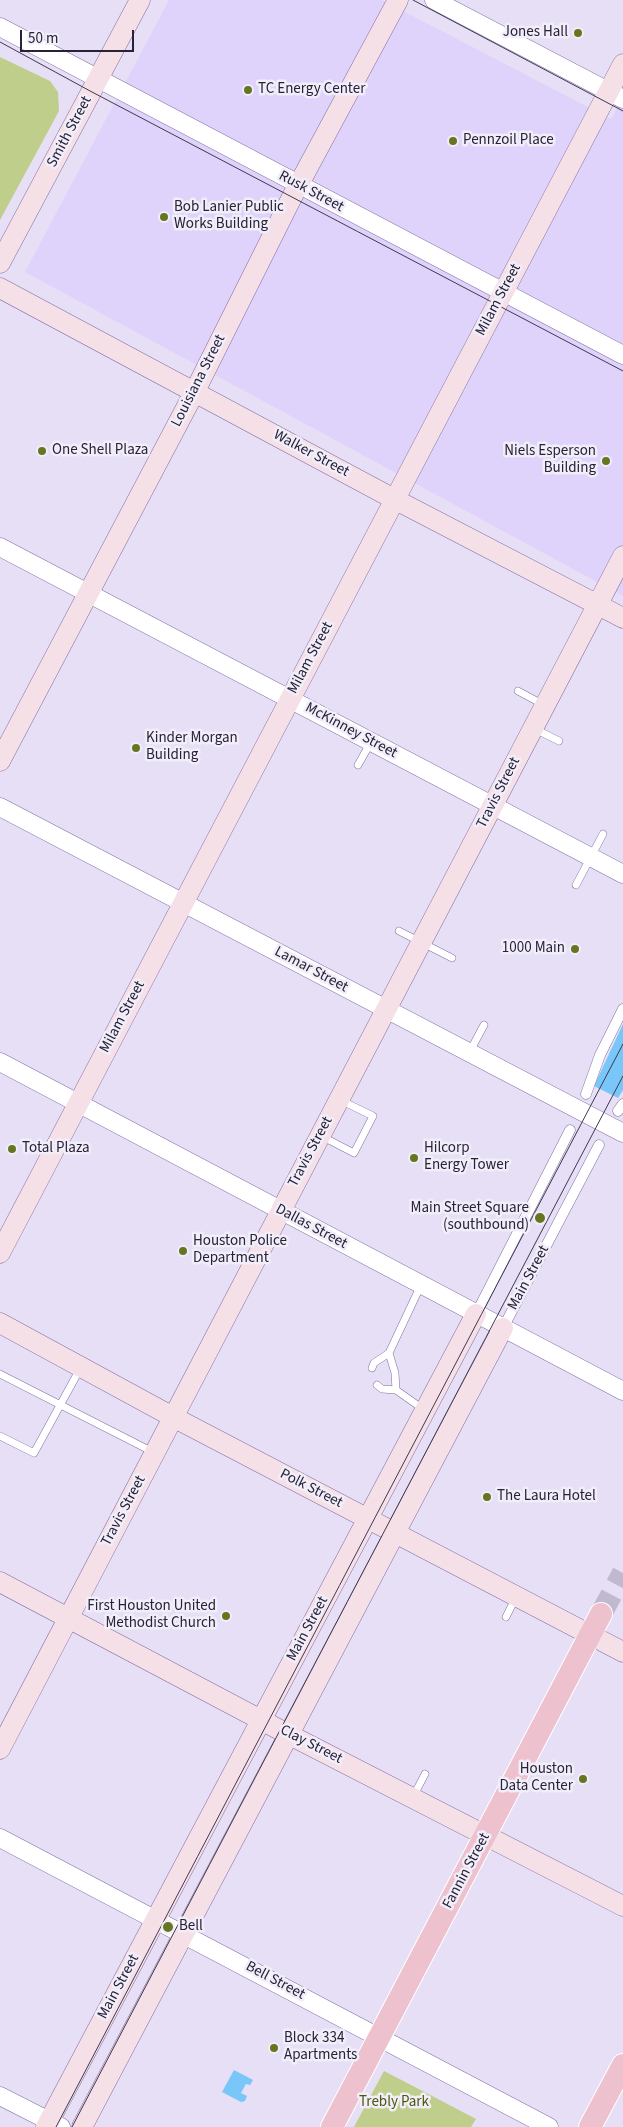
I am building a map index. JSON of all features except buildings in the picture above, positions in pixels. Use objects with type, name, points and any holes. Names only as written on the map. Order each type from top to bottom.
[{"type":"main road","name":"Smith Street","points":[[0,263],[140,0]]},
{"type":"main road","name":"Louisiana Street","points":[[0,760],[195,391],[298,185],[398,0]]},
{"type":"main road","name":"Milam Street","points":[[0,1253],[503,292],[616,95],[623,64]]},
{"type":"main road","name":"Walker Street","points":[[0,288],[394,499],[623,618]]},
{"type":"main road","name":"Travis Street","points":[[0,1749],[623,556]]},
{"type":"main road","name":"Main Street","points":[[52,2125],[155,1919],[476,1314]]},
{"type":"main road","name":"Polk Street","points":[[0,1323],[173,1417],[623,1652]]},
{"type":"main road","name":"Main Street","points":[[82,2127],[503,1328]]},
{"type":"main road","name":"Clay Street","points":[[0,1582],[260,1719],[623,1906]]},
{"type":"main road","name":"Fannin Street","points":[[332,2127],[601,1614]]},
{"type":"main road","points":[[590,2127],[623,2065]]},
{"type":"street","points":[[434,0],[616,95]]},
{"type":"street","name":"Rusk Street","points":[[0,27],[623,355]]},
{"type":"street","name":"McKinney Street","points":[[0,547],[623,874]]},
{"type":"street","name":"Lamar Street","points":[[0,807],[623,1134]]},
{"type":"street","points":[[586,1094],[600,1055],[623,1009]]},
{"type":"street","name":"Dallas Street","points":[[0,1062],[79,1102],[623,1391]]},
{"type":"street","name":"Main Street","points":[[476,1314],[570,1130]]},
{"type":"street","name":"Main Street","points":[[503,1328],[599,1145]]},
{"type":"street","name":"Bell Street","points":[[0,1838],[549,2127]]},
{"type":"street","points":[[0,2096],[52,2125]]},
{"type":"lane","points":[[518,691],[544,705]]},
{"type":"lane","points":[[533,728],[559,741]]},
{"type":"lane","points":[[358,766],[371,742]]},
{"type":"lane","points":[[576,885],[603,834]]},
{"type":"lane","points":[[399,931],[452,958]]},
{"type":"lane","points":[[469,1053],[484,1025]]},
{"type":"lane","points":[[320,1135],[354,1154],[374,1116],[339,1099]]},
{"type":"lane","points":[[372,1368],[374,1363],[389,1353],[421,1285]]},
{"type":"lane","points":[[389,1353],[395,1372],[396,1390]]},
{"type":"lane","points":[[0,1436],[34,1453],[81,1367]]},
{"type":"lane","points":[[0,1374],[154,1453]]},
{"type":"lane","points":[[377,1385],[382,1389],[396,1390],[426,1410]]},
{"type":"lane","points":[[506,1617],[517,1596]]},
{"type":"lane","points":[[413,1797],[425,1774]]},
{"type":"shaded area","points":[[169,0],[382,0],[611,119],[623,98],[623,596],[25,272]]},
{"type":"green space","points":[[0,57],[50,81],[58,92],[59,111],[0,220]]},
{"type":"green space","name":"Trebly Park","points":[[384,2071],[476,2119],[471,2127],[354,2127]]},
{"type":"water","points":[[623,1024],[623,1090],[618,1098],[594,1086]]},
{"type":"water","points":[[234,2070],[253,2080],[250,2085],[246,2084],[241,2093],[247,2096],[245,2101],[241,2102],[222,2092]]},
{"type":"tunnel","points":[[601,1614],[623,1573]]},
{"type":"tram line","points":[[413,0],[623,111]]},
{"type":"tram line","points":[[0,42],[623,371]]},
{"type":"tram line","points":[[56,2127],[623,1044]]},
{"type":"tram line","points":[[72,2127],[623,1076]]},
{"type":"place","name":"Jones Hall","points":[[578,33]]},
{"type":"place","name":"TC Energy Center","points":[[248,90]]},
{"type":"place","name":"Pennzoil Place","points":[[453,141]]},
{"type":"place","name":"Bob Lanier Public Works Building","points":[[164,217]]},
{"type":"place","name":"One Shell Plaza","points":[[42,451]]},
{"type":"place","name":"Niels Esperson Building","points":[[606,461]]},
{"type":"place","name":"Kinder Morgan Building","points":[[136,748]]},
{"type":"place","name":"1000 Main","points":[[575,949]]},
{"type":"place","name":"Total Plaza","points":[[12,1149]]},
{"type":"place","name":"Hilcorp Energy Tower","points":[[414,1158]]},
{"type":"place","name":"Main Street Square (southbound)","points":[[540,1218]]},
{"type":"place","name":"Houston Police Department","points":[[183,1251]]},
{"type":"place","name":"The Laura Hotel","points":[[487,1497]]},
{"type":"place","name":"First Houston United Methodist Church","points":[[226,1616]]},
{"type":"place","name":"Houston Data Center","points":[[583,1779]]},
{"type":"place","name":"Bell","points":[[168,1927]]},
{"type":"place","name":"Block 334 Apartments","points":[[274,2048]]}]
